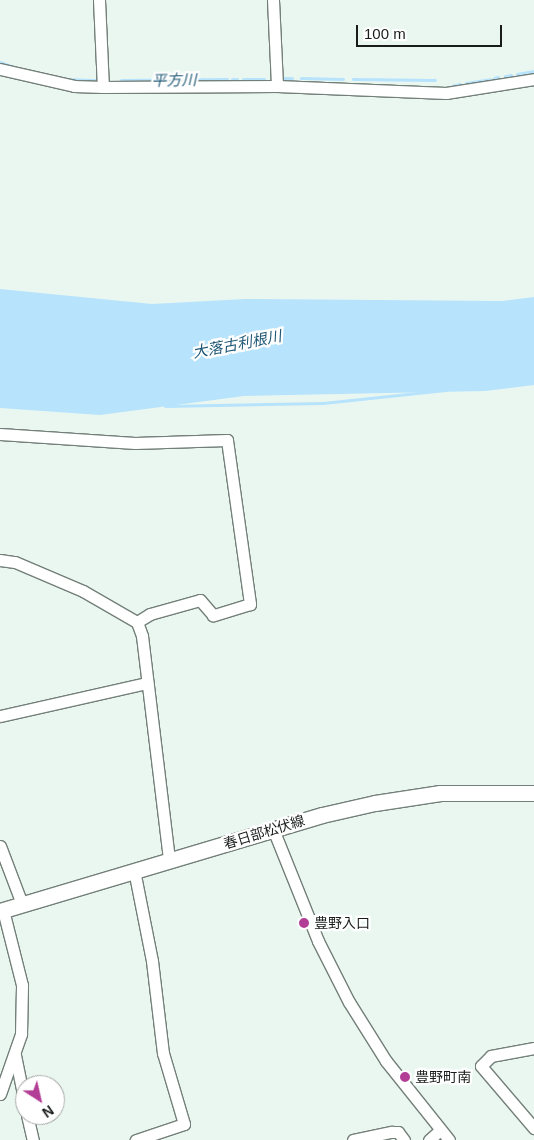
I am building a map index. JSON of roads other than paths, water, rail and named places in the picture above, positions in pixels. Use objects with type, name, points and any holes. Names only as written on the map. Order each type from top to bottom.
[{"type":"main road","name":"春日部松伏線","points":[[1,911],[322,815],[421,795],[534,793]]},
{"type":"street","points":[[99,0],[103,87]]},
{"type":"street","points":[[272,0],[277,86]]},
{"type":"street","points":[[0,69],[74,86],[103,87],[277,86],[446,93],[534,79]]},
{"type":"street","points":[[0,434],[135,442],[227,440],[250,604],[213,615],[200,600],[150,614],[137,622]]},
{"type":"street","points":[[0,560],[15,562],[83,591],[137,622],[142,636],[169,860]]},
{"type":"street","points":[[0,716],[147,683]]},
{"type":"street","points":[[273,830],[318,941],[349,1002],[386,1061],[449,1140]]},
{"type":"street","points":[[0,846],[22,904]]},
{"type":"street","points":[[134,870],[152,961],[164,1053],[184,1124],[136,1140]]},
{"type":"street","points":[[0,1094],[22,1034],[22,984],[1,911]]},
{"type":"street","points":[[534,1048],[491,1056],[482,1066],[534,1128]]},
{"type":"street","points":[[15,1054],[19,1075]]},
{"type":"street","points":[[29,1125],[33,1140]]},
{"type":"street","points":[[429,1140],[440,1130]]},
{"type":"street","points":[[353,1140],[398,1132],[404,1140]]},
{"type":"water","name":"大落古利根川","points":[[0,289],[152,304],[245,299],[502,301],[534,297],[534,385],[485,391],[244,396],[100,415],[0,408]]},
{"type":"waterway","name":"平方川","points":[[0,62],[14,67]]},
{"type":"waterway","name":"平方川","points":[[517,74],[534,71]]},
{"type":"waterway","name":"平方川","points":[[505,76],[511,75]]},
{"type":"waterway","name":"平方川","points":[[494,78],[498,77]]},
{"type":"waterway","name":"平方川","points":[[284,78],[292,78]]},
{"type":"waterway","name":"平方川","points":[[301,78],[343,79]]},
{"type":"waterway","name":"平方川","points":[[66,79],[100,80]]},
{"type":"waterway","name":"平方川","points":[[121,80],[227,79]]},
{"type":"waterway","name":"平方川","points":[[232,79],[237,79]]},
{"type":"waterway","name":"平方川","points":[[243,79],[264,79]]},
{"type":"waterway","name":"平方川","points":[[353,79],[435,80]]},
{"type":"waterway","name":"平方川","points":[[466,83],[490,79]]},
{"type":"waterway","name":"平方川","points":[[452,86],[460,84]]},
{"type":"waterway","points":[[165,406],[323,403],[445,390]]},
{"type":"place","name":"豊野入口","points":[[304,923]]},
{"type":"place","name":"豊野町南","points":[[405,1077]]}]
